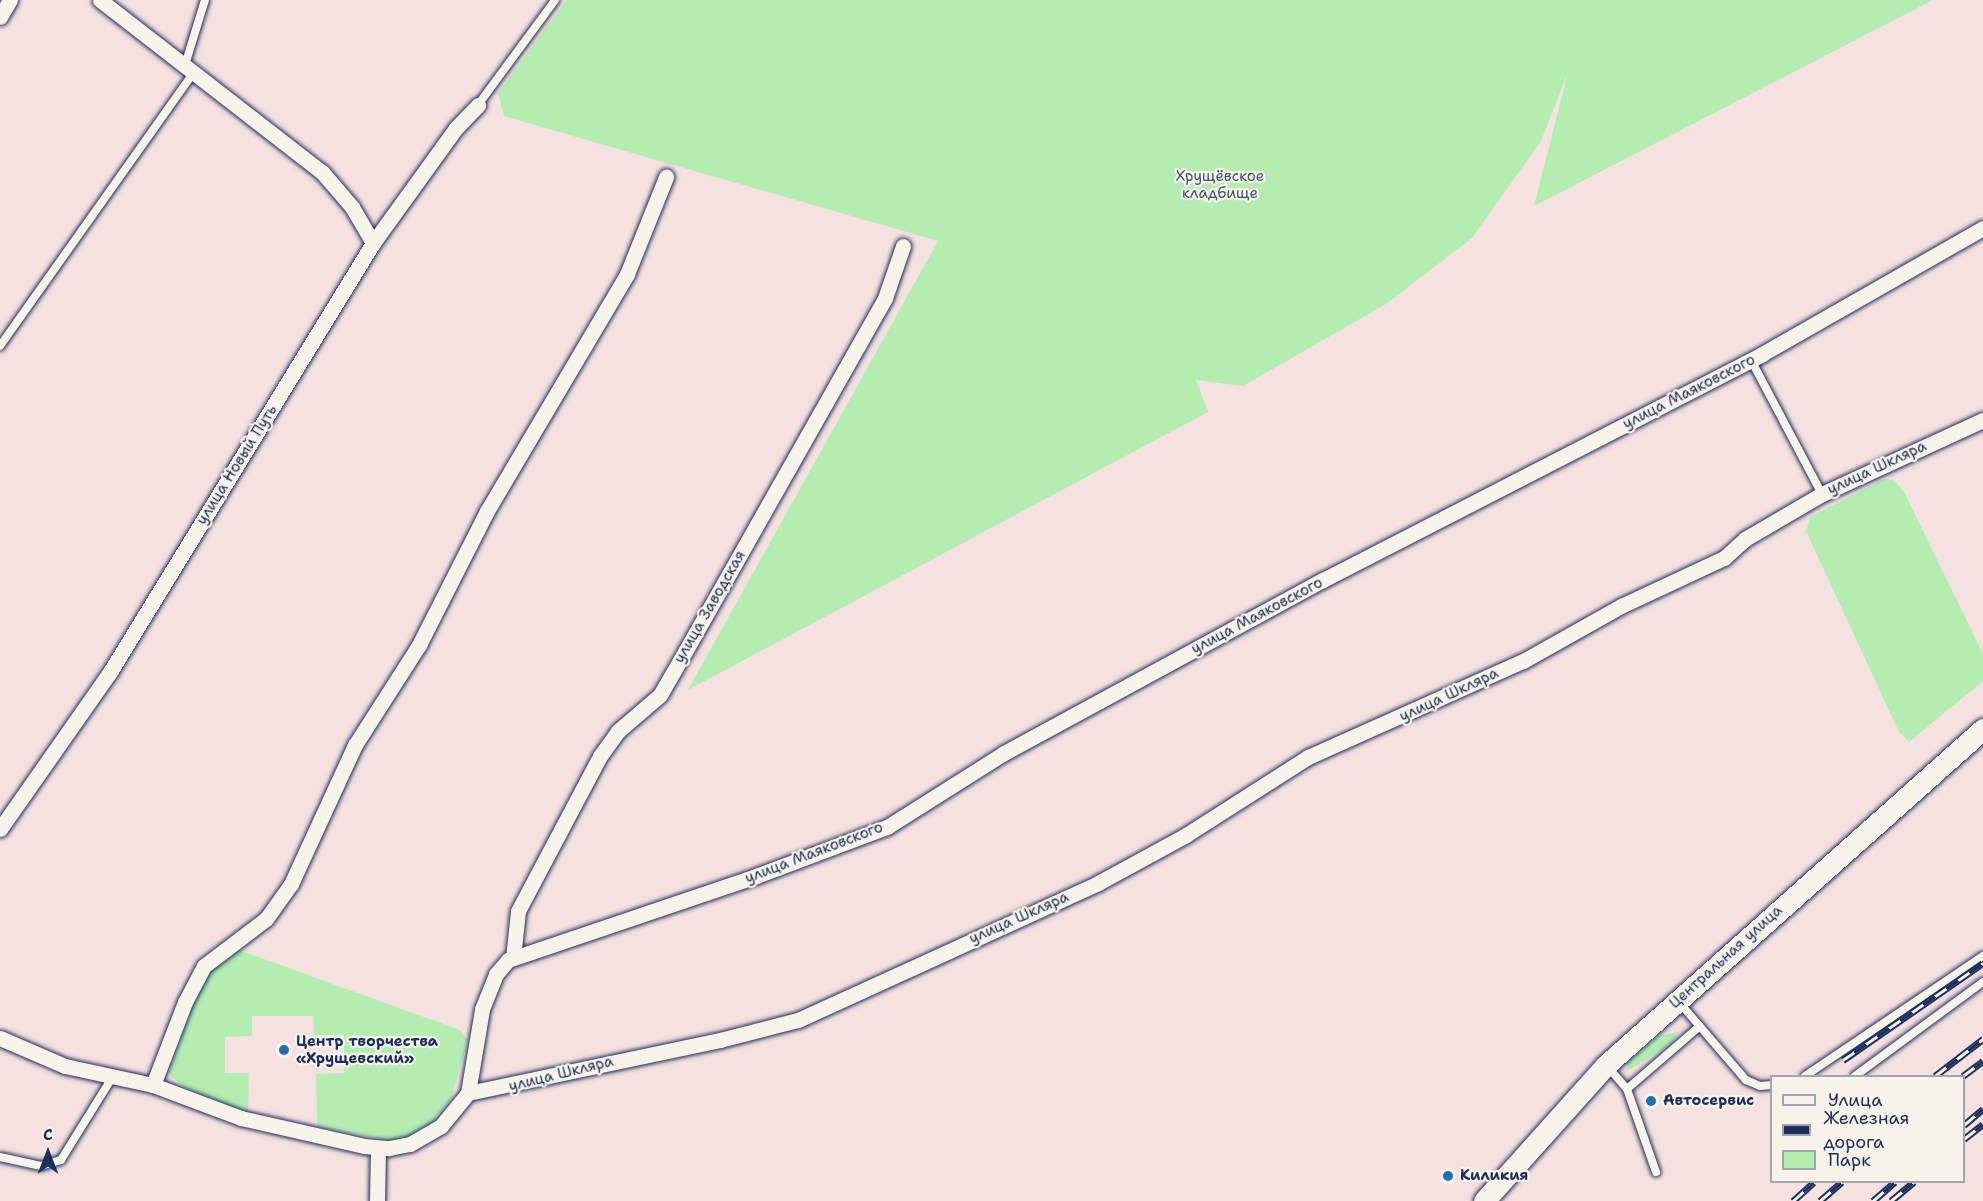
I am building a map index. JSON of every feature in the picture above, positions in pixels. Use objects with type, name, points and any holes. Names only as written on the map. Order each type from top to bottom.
[{"type":"main road","name":"Центральная улица","points":[[1484,1201],[1606,1065],[1983,729]]},
{"type":"street","points":[[0,17],[10,0]]},
{"type":"street","points":[[100,0],[322,172],[352,207],[373,243]]},
{"type":"street","name":"улица Новый Путь","points":[[0,829],[110,672],[373,243],[456,128],[478,105]]},
{"type":"street","points":[[153,1085],[185,1002],[204,966],[266,919],[291,884],[355,745],[419,645],[487,511],[627,274],[666,177]]},
{"type":"street","name":"улица Маяковского","points":[[513,958],[756,876],[887,827],[1004,753],[1323,580],[1751,360],[1983,228]]},
{"type":"street","name":"улица Заводская","points":[[513,958],[518,911],[600,756],[618,731],[660,695],[687,650],[885,298],[903,246]]},
{"type":"street","name":"улица Шкляра","points":[[468,1093],[720,1040],[810,1015],[1098,883],[1186,835],[1308,757],[1523,661],[1621,606],[1724,558],[1745,539],[1822,494],[1983,420]]},
{"type":"street","points":[[0,1038],[65,1066],[153,1085],[241,1118],[378,1148],[402,1146],[433,1132],[468,1093],[482,1009],[496,974],[513,958]]},
{"type":"street","points":[[377,1201],[378,1148]]},
{"type":"lane","points":[[0,346],[190,68],[205,0]]},
{"type":"lane","points":[[478,105],[555,0]]},
{"type":"lane","points":[[1751,360],[1822,494]]},
{"type":"lane","points":[[1808,1075],[1983,956]]},
{"type":"lane","points":[[1858,1075],[1983,982]]},
{"type":"lane","points":[[1677,1000],[1746,1080],[1770,1085]]},
{"type":"lane","points":[[1627,1089],[1700,1026]]},
{"type":"lane","points":[[1606,1065],[1627,1089],[1656,1172]]},
{"type":"lane","points":[[0,1157],[41,1166],[61,1160],[113,1076]]},
{"type":"green space","name":"Хрущёвское кладбище","points":[[567,0],[1933,0],[1534,206],[1568,72],[1541,141],[1472,238],[1386,304],[1243,386],[1196,380],[1208,412],[688,690],[938,241],[504,116],[498,93]]},
{"type":"green space","points":[[1884,479],[1894,480],[1904,492],[1983,654],[1983,681],[1909,742],[1899,732],[1806,531],[1810,517]]},
{"type":"green space","points":[[236,949],[460,1030],[468,1041],[451,1098],[432,1123],[413,1135],[390,1140],[317,1127],[316,1074],[344,1073],[344,1035],[314,1035],[313,1016],[252,1016],[252,1036],[225,1037],[225,1073],[249,1073],[248,1113],[186,1088],[172,1077],[169,1072],[201,980]]},
{"type":"green space","points":[[1678,1032],[1671,1044],[1626,1072],[1629,1061],[1659,1036]]},
{"type":"railway","points":[[1843,1060],[1983,963]]},
{"type":"railway","points":[[1936,1075],[1983,1039]]},
{"type":"railway","points":[[1964,1075],[1983,1061]]},
{"type":"railway","points":[[1965,1124],[1983,1109]]},
{"type":"railway","points":[[1965,1138],[1983,1124]]},
{"type":"railway","points":[[1793,1201],[1813,1183]]},
{"type":"railway","points":[[1820,1201],[1841,1183]]},
{"type":"railway","points":[[1873,1201],[1894,1183]]},
{"type":"railway","points":[[1891,1201],[1913,1183]]},
{"type":"place","name":"Центр творчества «Хрущевский»","points":[[284,1050]]},
{"type":"place","name":"Автосервис","points":[[1651,1101]]},
{"type":"place","name":"Киликия","points":[[1448,1176]]}]
